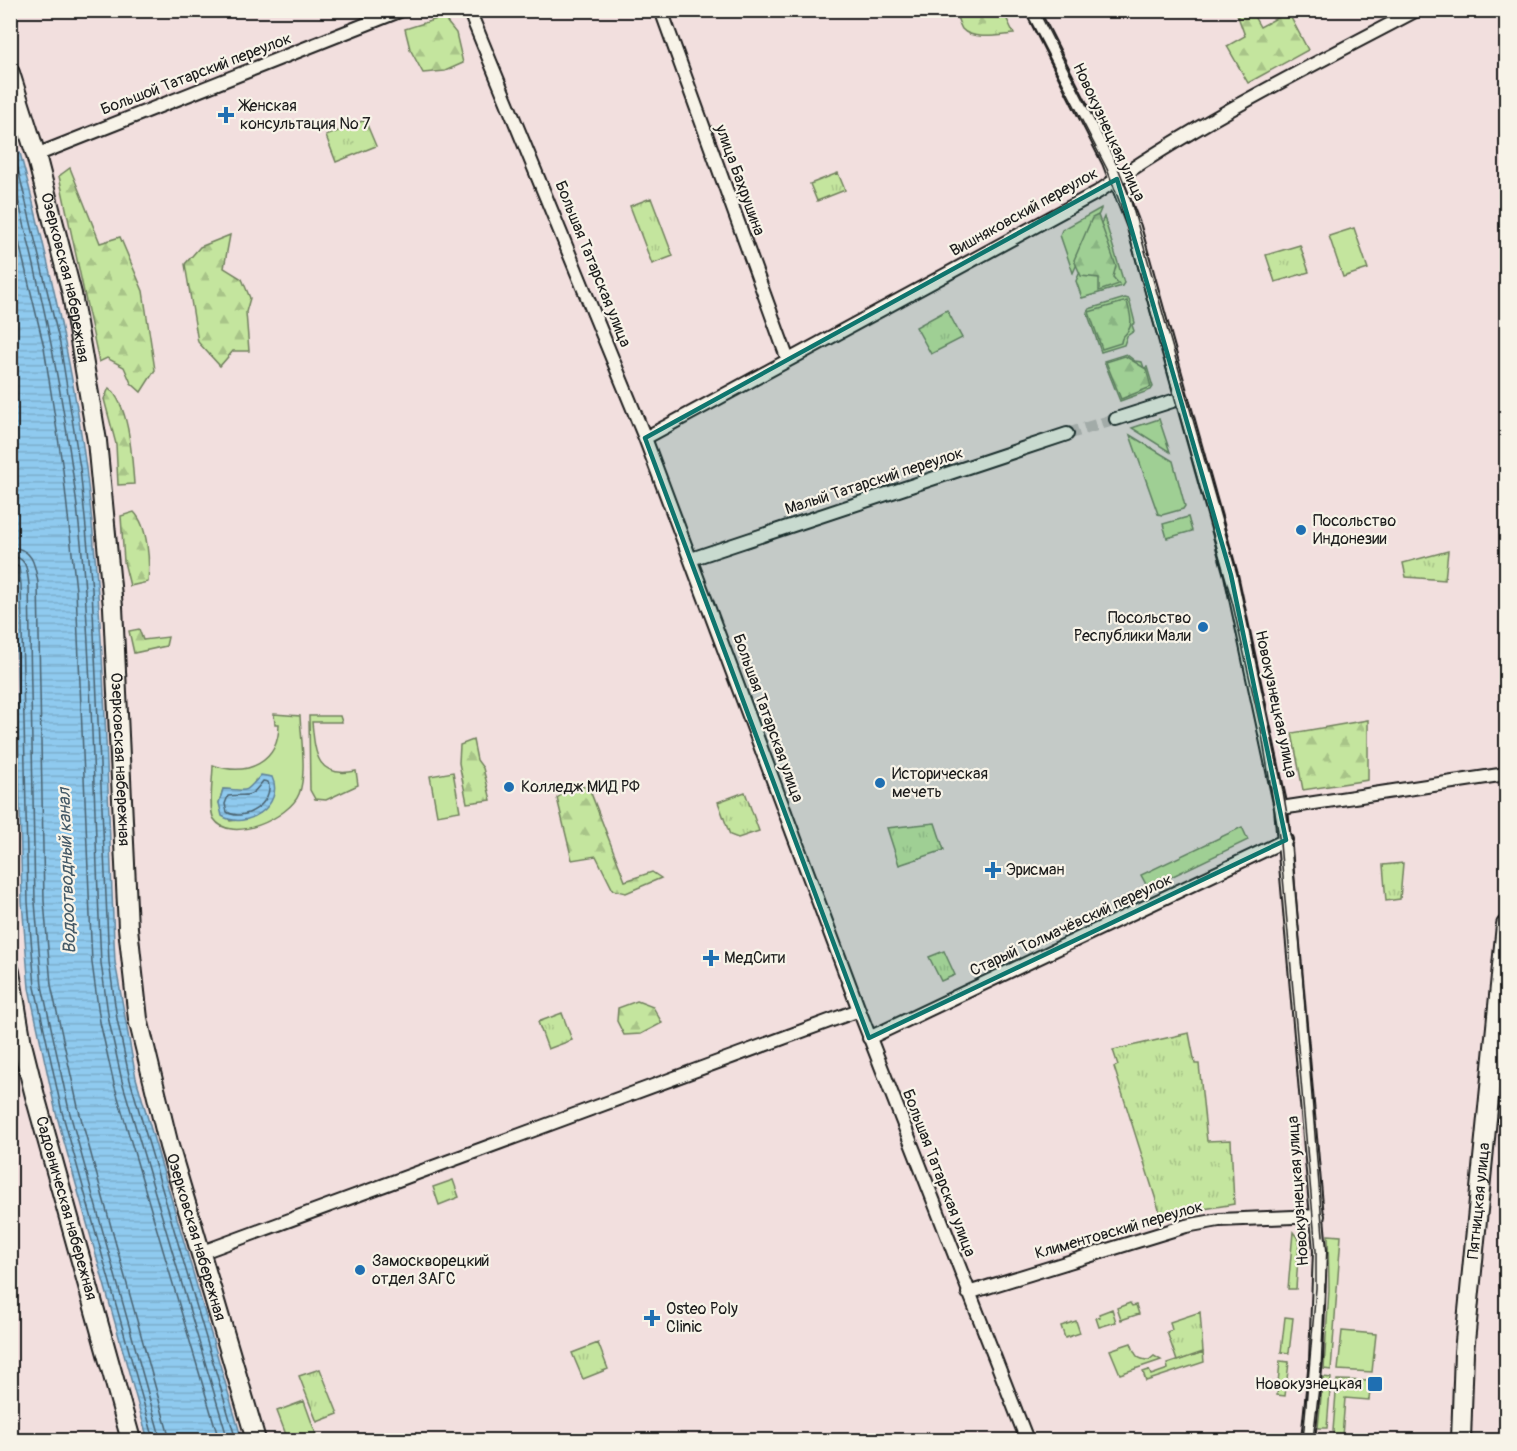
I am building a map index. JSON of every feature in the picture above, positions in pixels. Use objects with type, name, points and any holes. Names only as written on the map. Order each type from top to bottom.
[{"type":"street","name":"Большой Татарский переулок","points":[[36,155],[372,16],[402,10]]},
{"type":"street","name":"Большая Татарская улица","points":[[469,10],[645,438],[869,1038],[1026,1440]]},
{"type":"street","name":"улица Бахрушина","points":[[661,10],[788,360]]},
{"type":"street","name":"Новокузнецкая улица","points":[[1032,10],[1117,179],[1134,227],[1235,592],[1281,808],[1286,840],[1318,1216],[1320,1288],[1308,1440]]},
{"type":"street","name":"Вишняковский переулок","points":[[645,438],[1098,192],[1248,101],[1416,10]]},
{"type":"street","name":"Озерковская набережная","points":[[10,73],[36,155],[72,294],[104,495],[113,607],[129,938],[138,1019],[154,1094],[256,1440]]},
{"type":"street","points":[[1116,419],[1182,398]]},
{"type":"street","name":"Малый Татарский переулок","points":[[691,560],[1067,434]]},
{"type":"street","points":[[1281,808],[1506,774]]},
{"type":"street","name":"Старый Толмачёвский переулок","points":[[869,1038],[1286,840]]},
{"type":"street","name":"Пятницкая улица","points":[[1461,1440],[1464,1352],[1506,925]]},
{"type":"street","name":"Садовническая набережная","points":[[10,972],[22,1044],[35,1096],[131,1440]]},
{"type":"street","points":[[200,1253],[859,1010]]},
{"type":"street","name":"Климентовский переулок","points":[[968,1293],[1186,1226],[1219,1220],[1318,1216]]},
{"type":"highlighted area","points":[[1117,179],[1231,575],[1286,840],[869,1038],[645,438]]},
{"type":"green space","points":[[955,11],[1003,11],[1014,34],[980,36],[967,33],[962,29]]},
{"type":"green space","points":[[1236,11],[1251,11],[1260,27],[1288,12],[1308,50],[1248,83],[1227,46],[1245,36]]},
{"type":"green space","points":[[443,17],[456,33],[463,63],[445,71],[423,73],[410,49],[405,29]]},
{"type":"green space","points":[[365,120],[376,146],[336,162],[326,136]]},
{"type":"green space","points":[[70,168],[100,243],[120,237],[143,291],[155,370],[141,392],[131,383],[124,367],[107,358],[99,362],[59,176]]},
{"type":"green space","points":[[838,173],[845,190],[817,201],[810,184]]},
{"type":"green space","points":[[651,198],[673,256],[652,264],[630,206]]},
{"type":"green space","points":[[1101,208],[1073,273],[1060,235],[1062,230]]},
{"type":"green space","points":[[1098,215],[1116,266],[1113,277],[1119,284],[1099,291],[1099,278],[1081,276],[1074,260],[1092,218]]},
{"type":"green space","points":[[1104,217],[1124,283],[1122,286],[1082,298],[1076,281]]},
{"type":"green space","points":[[1354,228],[1368,269],[1343,277],[1329,236]]},
{"type":"green space","points":[[230,235],[224,268],[242,279],[250,298],[246,312],[249,351],[233,351],[220,366],[198,342],[185,264],[200,247]]},
{"type":"green space","points":[[1300,245],[1309,272],[1275,282],[1266,255]]},
{"type":"green space","points":[[1125,298],[1129,299],[1135,323],[1132,325],[1134,331],[1127,336],[1124,345],[1101,352],[1087,312],[1089,309]]},
{"type":"green space","points":[[1127,301],[1130,328],[1121,343],[1102,349],[1089,312]]},
{"type":"green space","points":[[947,310],[962,338],[931,354],[916,327]]},
{"type":"green space","points":[[1126,354],[1135,361],[1142,362],[1144,368],[1147,367],[1153,387],[1151,390],[1120,401],[1104,361]]},
{"type":"green space","points":[[1125,356],[1146,369],[1151,387],[1121,399],[1106,362]]},
{"type":"green space","points":[[109,388],[116,396],[126,419],[134,484],[118,485],[116,444],[104,399]]},
{"type":"green space","points":[[1159,419],[1170,452],[1132,428]]},
{"type":"green space","points":[[1130,435],[1173,461],[1185,506],[1183,509],[1158,514]]},
{"type":"green space","points":[[134,512],[139,518],[145,535],[149,574],[148,582],[130,586],[124,562],[121,516]]},
{"type":"green space","points":[[1188,517],[1192,531],[1167,538],[1163,524]]},
{"type":"green space","points":[[1448,551],[1445,580],[1406,577],[1403,563]]},
{"type":"green space","points":[[139,629],[143,640],[168,637],[166,646],[134,653],[129,631]]},
{"type":"green space","points":[[274,714],[300,716],[303,777],[299,794],[284,811],[260,825],[246,829],[222,826],[212,815],[213,765],[238,769],[259,764],[273,749],[278,737],[279,724],[275,724]],"holes":[[[255,781],[260,813],[246,819],[230,821],[219,803],[223,789],[245,791],[252,788]]]},
{"type":"green space","points":[[309,716],[340,716],[342,722],[312,722],[317,753],[325,767],[333,771],[356,771],[358,785],[326,800],[315,799],[310,790]]},
{"type":"green space","points":[[1368,720],[1368,780],[1303,790],[1292,733]]},
{"type":"green space","points":[[473,740],[477,760],[483,768],[491,800],[467,803],[459,763],[460,745]]},
{"type":"green space","points":[[453,772],[460,811],[437,815],[430,776]]},
{"type":"green space","points":[[576,785],[589,788],[625,881],[652,872],[661,878],[626,893],[613,890],[596,856],[572,860],[557,798]]},
{"type":"green space","points":[[745,792],[759,831],[738,838],[730,835],[718,802]]},
{"type":"green space","points":[[935,823],[944,850],[899,865],[887,828]]},
{"type":"green space","points":[[1242,827],[1248,840],[1148,888],[1141,875]]},
{"type":"green space","points":[[1403,863],[1400,899],[1386,901],[1383,865]]},
{"type":"green space","points":[[944,951],[955,975],[941,981],[929,957]]},
{"type":"green space","points":[[637,1001],[653,1007],[662,1023],[641,1034],[624,1035],[617,1021],[618,1008]]},
{"type":"green space","points":[[562,1013],[572,1040],[548,1049],[538,1022]]},
{"type":"green space","points":[[1189,1033],[1195,1064],[1199,1064],[1207,1141],[1231,1140],[1234,1204],[1161,1216],[1114,1067],[1118,1065],[1113,1050]]},
{"type":"green space","points":[[453,1180],[459,1197],[439,1205],[433,1187]]},
{"type":"green space","points":[[1293,1232],[1299,1240],[1296,1289],[1288,1289]]},
{"type":"green space","points":[[1328,1235],[1341,1236],[1331,1370],[1324,1369],[1329,1290]]},
{"type":"green space","points":[[1130,1303],[1132,1306],[1136,1305],[1139,1314],[1121,1320],[1117,1308]]},
{"type":"green space","points":[[1112,1309],[1116,1322],[1099,1327],[1096,1318],[1100,1317],[1099,1314]]},
{"type":"green space","points":[[1200,1312],[1203,1352],[1177,1361],[1167,1332],[1172,1330],[1170,1322]]},
{"type":"green space","points":[[1285,1317],[1293,1318],[1289,1353],[1281,1352]]},
{"type":"green space","points":[[1076,1321],[1080,1333],[1065,1338],[1061,1326]]},
{"type":"green space","points":[[1342,1331],[1376,1334],[1372,1372],[1338,1370]]},
{"type":"green space","points":[[598,1343],[608,1369],[583,1379],[572,1353]]},
{"type":"green space","points":[[1131,1343],[1139,1358],[1149,1360],[1154,1356],[1161,1360],[1120,1374],[1110,1350]]},
{"type":"green space","points":[[1203,1352],[1204,1362],[1146,1381],[1143,1372],[1149,1370],[1151,1375],[1168,1369],[1167,1364]]},
{"type":"green space","points":[[1280,1361],[1289,1362],[1285,1396],[1277,1395]]},
{"type":"green space","points":[[320,1369],[338,1414],[317,1422],[299,1376]]},
{"type":"green space","points":[[1323,1377],[1331,1378],[1327,1428],[1318,1428]]},
{"type":"green space","points":[[1337,1380],[1371,1381],[1369,1400],[1345,1398],[1342,1437],[1334,1436],[1333,1431]]},
{"type":"green space","points":[[304,1401],[318,1440],[288,1440],[277,1411]]},
{"type":"water","name":"Водоотводный канал","points":[[11,147],[12,152],[20,153],[40,231],[74,389],[86,468],[102,653],[115,962],[136,1078],[242,1440],[148,1440],[56,1113],[29,988],[22,902],[15,586],[10,544]]},
{"type":"water","points":[[261,775],[272,777],[275,787],[268,806],[252,818],[232,820],[222,816],[219,803],[223,789],[245,790]]},
{"type":"tunnel","points":[[1067,434],[1116,419]]},
{"type":"tram line","points":[[1025,10],[1107,169],[1120,203],[1233,605],[1261,729],[1280,843],[1316,1251],[1316,1288],[1303,1440]]},
{"type":"tram line","points":[[1038,10],[1117,165],[1130,198],[1237,574],[1292,844],[1323,1236]]},
{"type":"tram line","points":[[1313,1440],[1321,1370],[1325,1284]]},
{"type":"place","name":"Женская консультация № 7","points":[[226,115]]},
{"type":"place","name":"Посольство Индонезии","points":[[1301,530]]},
{"type":"place","name":"Посольство Республики Мали","points":[[1203,627]]},
{"type":"place","name":"Историческая мечеть","points":[[880,783]]},
{"type":"place","name":"Колледж МИД РФ","points":[[509,787]]},
{"type":"place","name":"Эрисман","points":[[993,870]]},
{"type":"place","name":"МедСити","points":[[711,958]]},
{"type":"place","name":"Замоскворецкий отдел ЗАГС","points":[[360,1270]]},
{"type":"place","name":"Osteo Poly Clinic","points":[[652,1318]]},
{"type":"place","name":"Новокузнецкая","points":[[1375,1384]]}]
